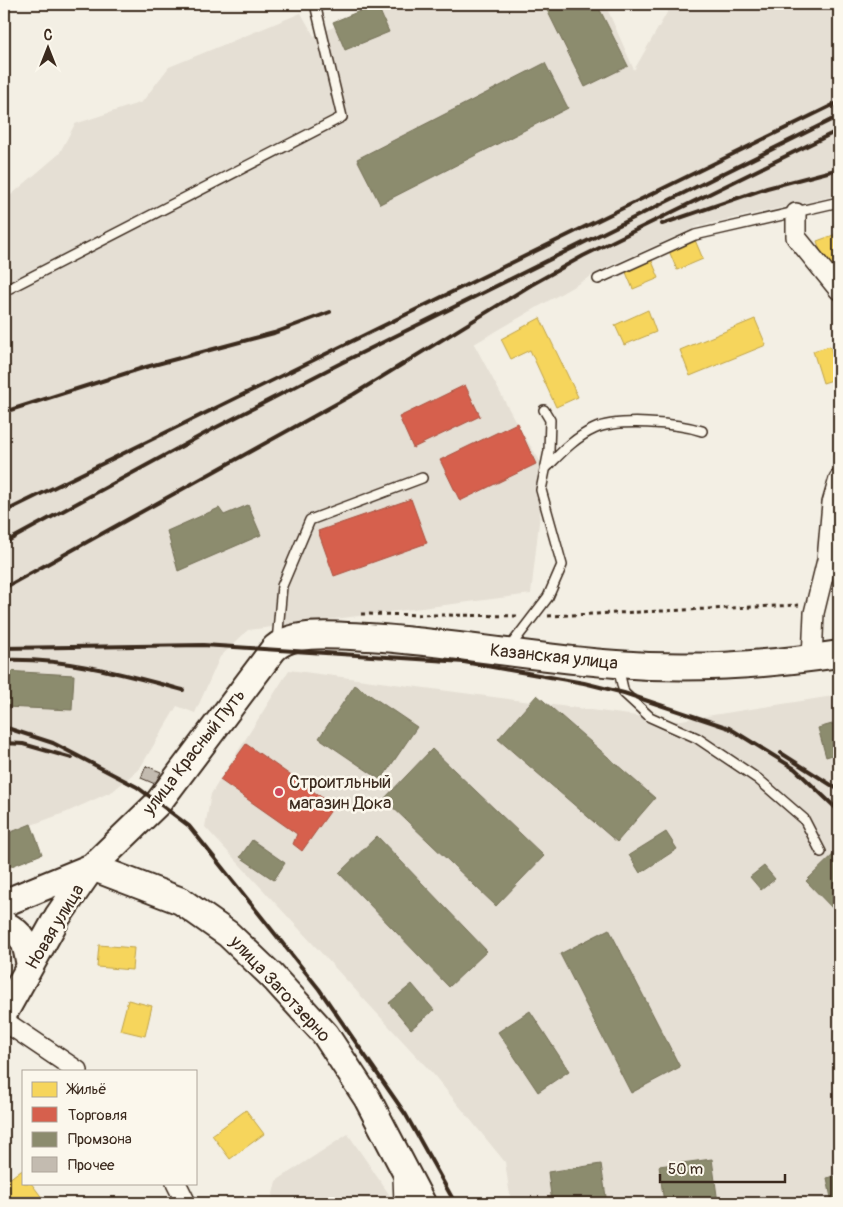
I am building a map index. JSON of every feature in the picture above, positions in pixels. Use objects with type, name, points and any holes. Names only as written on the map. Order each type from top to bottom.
[{"type":"main road","name":"Казанская улица","points":[[275,648],[287,640],[334,635],[387,638],[506,653],[618,664],[692,666],[812,658],[839,654]]},
{"type":"main road","name":"улица Красный Путь","points":[[4,903],[92,867],[158,803],[275,648]]},
{"type":"main road","name":"Новая улица","points":[[7,999],[30,966],[58,916],[92,867]]},
{"type":"main road","name":"улица Заготзерно","points":[[92,867],[181,901],[228,934],[272,976],[325,1034],[367,1098],[422,1203]]},
{"type":"main road","points":[[4,924],[18,931],[26,944],[30,966]]},
{"type":"street","points":[[796,213],[796,237],[839,290]]},
{"type":"street","points":[[812,658],[816,604],[827,560],[832,503],[839,479]]},
{"type":"street","points":[[4,1021],[77,1070]]},
{"type":"street","points":[[176,1184],[186,1203]]},
{"type":"lane","points":[[4,291],[342,117],[315,4]]},
{"type":"lane","points":[[598,279],[695,235],[839,202]]},
{"type":"lane","points":[[506,653],[548,597],[562,565],[541,490],[549,451],[550,420],[544,410]]},
{"type":"lane","points":[[545,469],[570,444],[595,428],[637,422],[687,426],[702,431]]},
{"type":"lane","points":[[275,648],[282,586],[310,520],[422,478]]},
{"type":"lane","points":[[618,664],[624,693],[650,717],[697,738],[758,779],[804,819],[821,852]]},
{"type":"lane","points":[[398,1158],[399,1203]]},
{"type":"path","points":[[352,614],[533,616],[816,604]]},
{"type":"shaded area","points":[[384,4],[605,4],[634,70],[672,4],[839,4],[839,195],[699,226],[607,267],[474,344],[518,426],[545,469],[531,594],[248,630],[220,657],[195,713],[177,706],[140,768],[113,791],[67,812],[4,835],[4,201],[59,154],[75,124],[142,102],[169,67],[301,13],[314,36]]},
{"type":"shaded area","points":[[289,670],[675,721],[839,695],[839,1203],[511,1203],[505,1162],[433,1074],[205,827],[211,794]]},
{"type":"shaded area","points":[[348,1134],[395,1203],[271,1203],[276,1181]]},
{"type":"building: Жильё","points":[[839,233],[839,263],[826,268],[817,241]]},
{"type":"building: Жильё","points":[[695,240],[703,259],[677,270],[669,251]]},
{"type":"building: Жильё","points":[[651,259],[659,278],[633,289],[625,270]]},
{"type":"building: Жильё","points":[[648,310],[656,332],[624,345],[615,325]]},
{"type":"building: Жильё","points":[[540,318],[578,397],[556,407],[530,350],[511,359],[501,339]]},
{"type":"building: Жильё","points":[[755,319],[766,345],[690,376],[680,350]]},
{"type":"building: Жильё","points":[[830,346],[839,378],[823,383],[813,351]]},
{"type":"building: Жильё","points":[[99,945],[134,948],[132,970],[97,967]]},
{"type":"building: Жильё","points":[[128,1000],[152,1006],[145,1036],[120,1030]]},
{"type":"building: Жильё","points":[[246,1110],[264,1134],[230,1159],[212,1135]]},
{"type":"building: Жильё","points":[[21,1170],[22,1184],[32,1184],[43,1199],[37,1203],[4,1203],[4,1183]]},
{"type":"building: Торговля","points":[[465,385],[480,416],[413,448],[399,417]]},
{"type":"building: Торговля","points":[[517,423],[536,464],[460,501],[440,460]]},
{"type":"building: Торговля","points":[[411,499],[427,543],[334,576],[318,531]]},
{"type":"building: Торговля","points":[[246,744],[334,806],[302,851],[293,844],[297,834],[220,780]]},
{"type":"building: Промзона","points":[[377,4],[389,32],[345,50],[333,22]]},
{"type":"building: Промзона","points":[[544,4],[597,4],[628,66],[585,87]]},
{"type":"building: Промзона","points":[[545,63],[568,108],[380,204],[357,159]]},
{"type":"building: Промзона","points":[[248,505],[261,535],[178,571],[167,531],[219,508],[224,515]]},
{"type":"building: Промзона","points":[[4,671],[74,675],[72,710],[4,707]]},
{"type":"building: Промзона","points":[[355,685],[417,727],[381,780],[319,738]]},
{"type":"building: Промзона","points":[[537,695],[655,798],[617,842],[498,739]]},
{"type":"building: Промзона","points":[[839,722],[839,753],[826,757],[818,728]]},
{"type":"building: Промзона","points":[[432,749],[544,856],[496,906],[384,799]]},
{"type":"building: Промзона","points":[[31,824],[42,854],[4,869],[4,835]]},
{"type":"building: Промзона","points":[[666,832],[677,849],[640,873],[629,855]]},
{"type":"building: Промзона","points":[[377,836],[487,951],[449,987],[339,873]]},
{"type":"building: Промзона","points":[[252,840],[285,863],[274,880],[240,857]]},
{"type":"building: Промзона","points":[[839,849],[839,915],[806,881]]},
{"type":"building: Промзона","points":[[764,866],[775,879],[761,890],[750,877]]},
{"type":"building: Промзона","points":[[609,929],[680,1067],[631,1093],[560,954]]},
{"type":"building: Промзона","points":[[412,984],[434,1010],[411,1029],[389,1003]]},
{"type":"building: Промзона","points":[[530,1011],[569,1071],[538,1092],[498,1032]]},
{"type":"building: Промзона","points":[[712,1159],[718,1203],[664,1203],[659,1166]]},
{"type":"building: Промзона","points":[[601,1164],[607,1203],[552,1203],[548,1172]]},
{"type":"building: Промзона","points":[[839,1175],[839,1203],[832,1203],[827,1178]]},
{"type":"building: Прочее","points":[[146,766],[161,772],[155,784],[141,778]]},
{"type":"railway","points":[[4,512],[839,102]]},
{"type":"railway","points":[[4,543],[215,428],[341,363],[839,116]]},
{"type":"railway","points":[[4,588],[354,394],[531,285],[583,256],[839,130]]},
{"type":"railway","points":[[662,224],[767,188],[839,169]]},
{"type":"railway","points":[[4,412],[146,367],[274,333],[330,312]]},
{"type":"railway","points":[[4,648],[203,645],[464,662],[584,683],[624,693],[729,728],[795,769],[839,811]]},
{"type":"railway","points":[[4,660],[72,664],[183,690]]},
{"type":"railway","points":[[4,727],[53,743],[137,787],[189,826],[319,989],[406,1115],[455,1203]]},
{"type":"railway","points":[[4,743],[23,744],[72,758]]},
{"type":"railway","points":[[781,753],[839,790]]},
{"type":"place","name":"Строитльный магазин Дока","points":[[279,792]]}]
